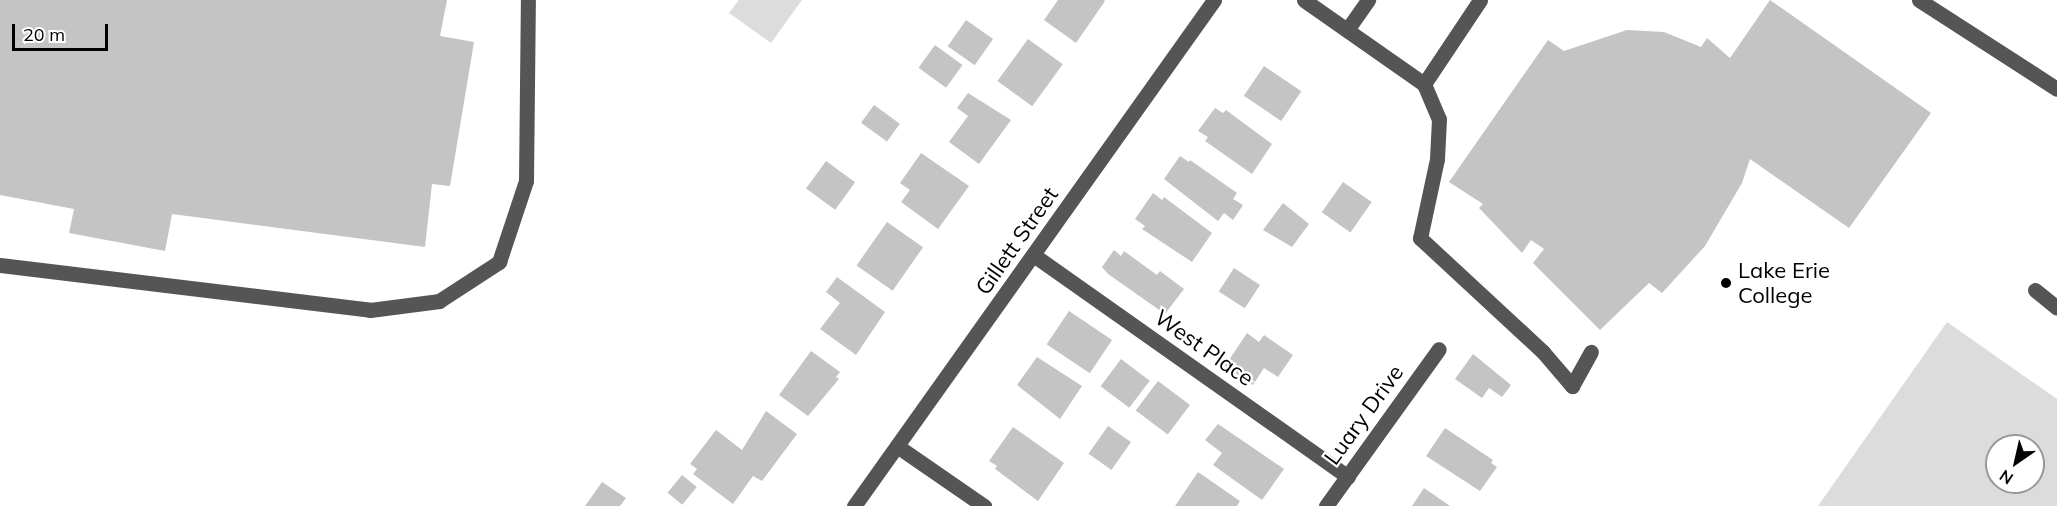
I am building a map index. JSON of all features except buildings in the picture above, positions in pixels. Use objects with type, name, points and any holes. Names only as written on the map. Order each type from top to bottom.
[{"type":"street","points":[[0,265],[370,310],[439,301],[499,262],[526,181],[528,0]]},
{"type":"street","name":"Gillett Street","points":[[854,506],[1035,256],[1214,0]]},
{"type":"street","points":[[1304,0],[1424,84],[1438,119],[1437,159],[1420,237],[1536,345],[1572,386],[1591,352]]},
{"type":"street","points":[[1347,30],[1368,0]]},
{"type":"street","points":[[1424,84],[1480,0]]},
{"type":"street","points":[[1919,0],[2057,89]]},
{"type":"street","name":"West Place","points":[[1035,256],[1348,477]]},
{"type":"street","points":[[2035,290],[2057,308]]},
{"type":"street","name":"Luary Drive","points":[[1326,506],[1439,349]]},
{"type":"street","points":[[897,446],[984,506]]},
{"type":"shaded area","points":[[739,0],[802,0],[771,43],[729,13]]},
{"type":"shaded area","points":[[1947,322],[2057,399],[2057,506],[1818,506]]},
{"type":"place","name":"Lake Erie College","points":[[1726,283]]}]
